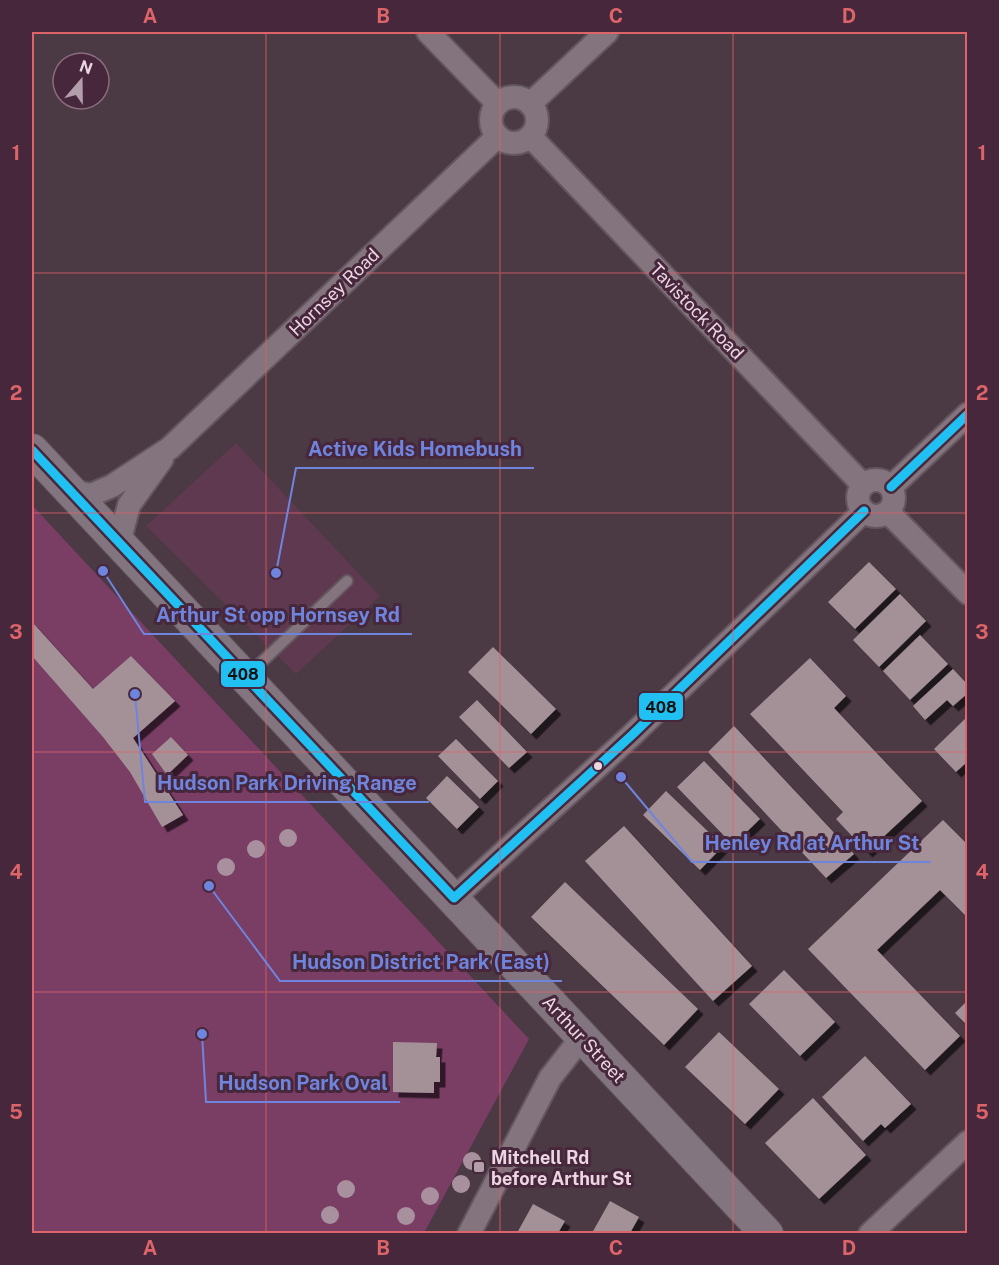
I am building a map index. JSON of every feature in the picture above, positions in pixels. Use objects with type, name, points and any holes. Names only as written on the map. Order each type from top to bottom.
[{"type":"main road","name":"Arthur Street","points":[[32,450],[767,1233]]},
{"type":"street","points":[[428,32],[498,104]]},
{"type":"street","points":[[530,104],[607,32]]},
{"type":"street","points":[[511,98],[524,100],[530,104],[537,116],[535,130],[531,136],[518,143],[504,141],[498,136],[491,120],[498,104],[511,98]]},
{"type":"street","name":"Hornsey Road","points":[[70,491],[92,495],[112,486],[170,448],[498,136]]},
{"type":"street","name":"Tavistock Road","points":[[531,136],[862,485]]},
{"type":"street","points":[[891,488],[968,414]]},
{"type":"street","name":"Hornsey Road","points":[[119,543],[129,505],[170,448]]},
{"type":"street","points":[[875,480],[884,482],[891,488],[894,500],[888,512],[878,516],[864,511],[858,498],[862,485],[875,480]]},
{"type":"street","points":[[454,898],[632,735],[864,511]]},
{"type":"street","points":[[888,512],[968,593]]},
{"type":"street","points":[[469,1233],[550,1078],[582,1037]]},
{"type":"street","points":[[870,1233],[967,1142]]},
{"type":"lane","points":[[245,679],[347,581]]},
{"type":"shaded area","points":[[236,443],[380,596],[296,674],[146,526]]},
{"type":"shaded area","points":[[32,505],[529,1039],[424,1233],[32,1233]]},
{"type":"building","points":[[869,562],[896,589],[855,629],[828,602]]},
{"type":"building","points":[[900,594],[926,621],[879,667],[853,640]]},
{"type":"building","points":[[32,622],[93,689],[131,656],[175,701],[133,738],[183,815],[162,827],[130,772],[103,737],[32,656]]},
{"type":"building","points":[[920,635],[948,664],[910,700],[883,671]]},
{"type":"building","points":[[493,647],[556,709],[531,734],[468,672]]},
{"type":"building","points":[[810,658],[846,696],[834,708],[922,801],[867,852],[836,819],[843,812],[750,714]]},
{"type":"building","points":[[953,669],[968,685],[968,693],[953,706],[947,700],[925,720],[913,706]]},
{"type":"building","points":[[477,700],[527,752],[509,768],[459,717]]},
{"type":"building","points":[[968,716],[968,761],[956,772],[934,749]]},
{"type":"building","points":[[734,726],[854,854],[826,878],[708,752]]},
{"type":"building","points":[[171,737],[188,755],[167,775],[152,754]]},
{"type":"building","points":[[456,739],[498,781],[480,799],[438,756]]},
{"type":"building","points":[[704,761],[760,819],[733,845],[677,787]]},
{"type":"building","points":[[447,776],[479,807],[457,829],[426,798]]},
{"type":"building","points":[[666,791],[723,846],[700,870],[643,815]]},
{"type":"building","points":[[943,820],[968,845],[968,918],[940,890],[877,950],[960,1036],[925,1070],[808,949]]},
{"type":"building","points":[[624,826],[752,966],[713,1001],[585,861]]},
{"type":"building","points":[[565,882],[698,1009],[664,1045],[531,917]]},
{"type":"building","points":[[784,970],[835,1022],[800,1056],[749,1004]]},
{"type":"building","points":[[968,1000],[968,1026],[955,1013]]},
{"type":"building","points":[[719,1032],[779,1089],[745,1124],[685,1067]]},
{"type":"building","points":[[393,1042],[437,1043],[436,1057],[440,1057],[440,1082],[434,1082],[434,1093],[393,1092]]},
{"type":"building","points":[[865,1056],[911,1104],[885,1128],[881,1124],[863,1141],[822,1097]]},
{"type":"building","points":[[813,1098],[866,1155],[819,1199],[765,1143]]},
{"type":"building","points":[[610,1201],[639,1217],[630,1233],[592,1233]]},
{"type":"building","points":[[533,1204],[565,1221],[558,1233],[517,1233]]},
{"type":"transit line","name":"408","points":[[891,487],[968,414]]},
{"type":"transit line","name":"408","points":[[32,450],[454,898]]},
{"type":"transit line","name":"408","points":[[454,898],[632,735],[864,511]]},
{"type":"place","name":"Arthur St opp Hornsey Rd","points":[[103,571]]},
{"type":"place","name":"Active Kids Homebush","points":[[276,573]]},
{"type":"place","name":"Hudson Park Driving Range","points":[[135,694]]},
{"type":"place","name":"Henley Rd at Arthur St","points":[[621,777]]},
{"type":"place","name":"Hudson District Park (East)","points":[[209,886]]},
{"type":"place","name":"Hudson Park Oval","points":[[202,1034]]},
{"type":"place","name":"Mitchell Rd before Arthur St","points":[[479,1167]]}]
